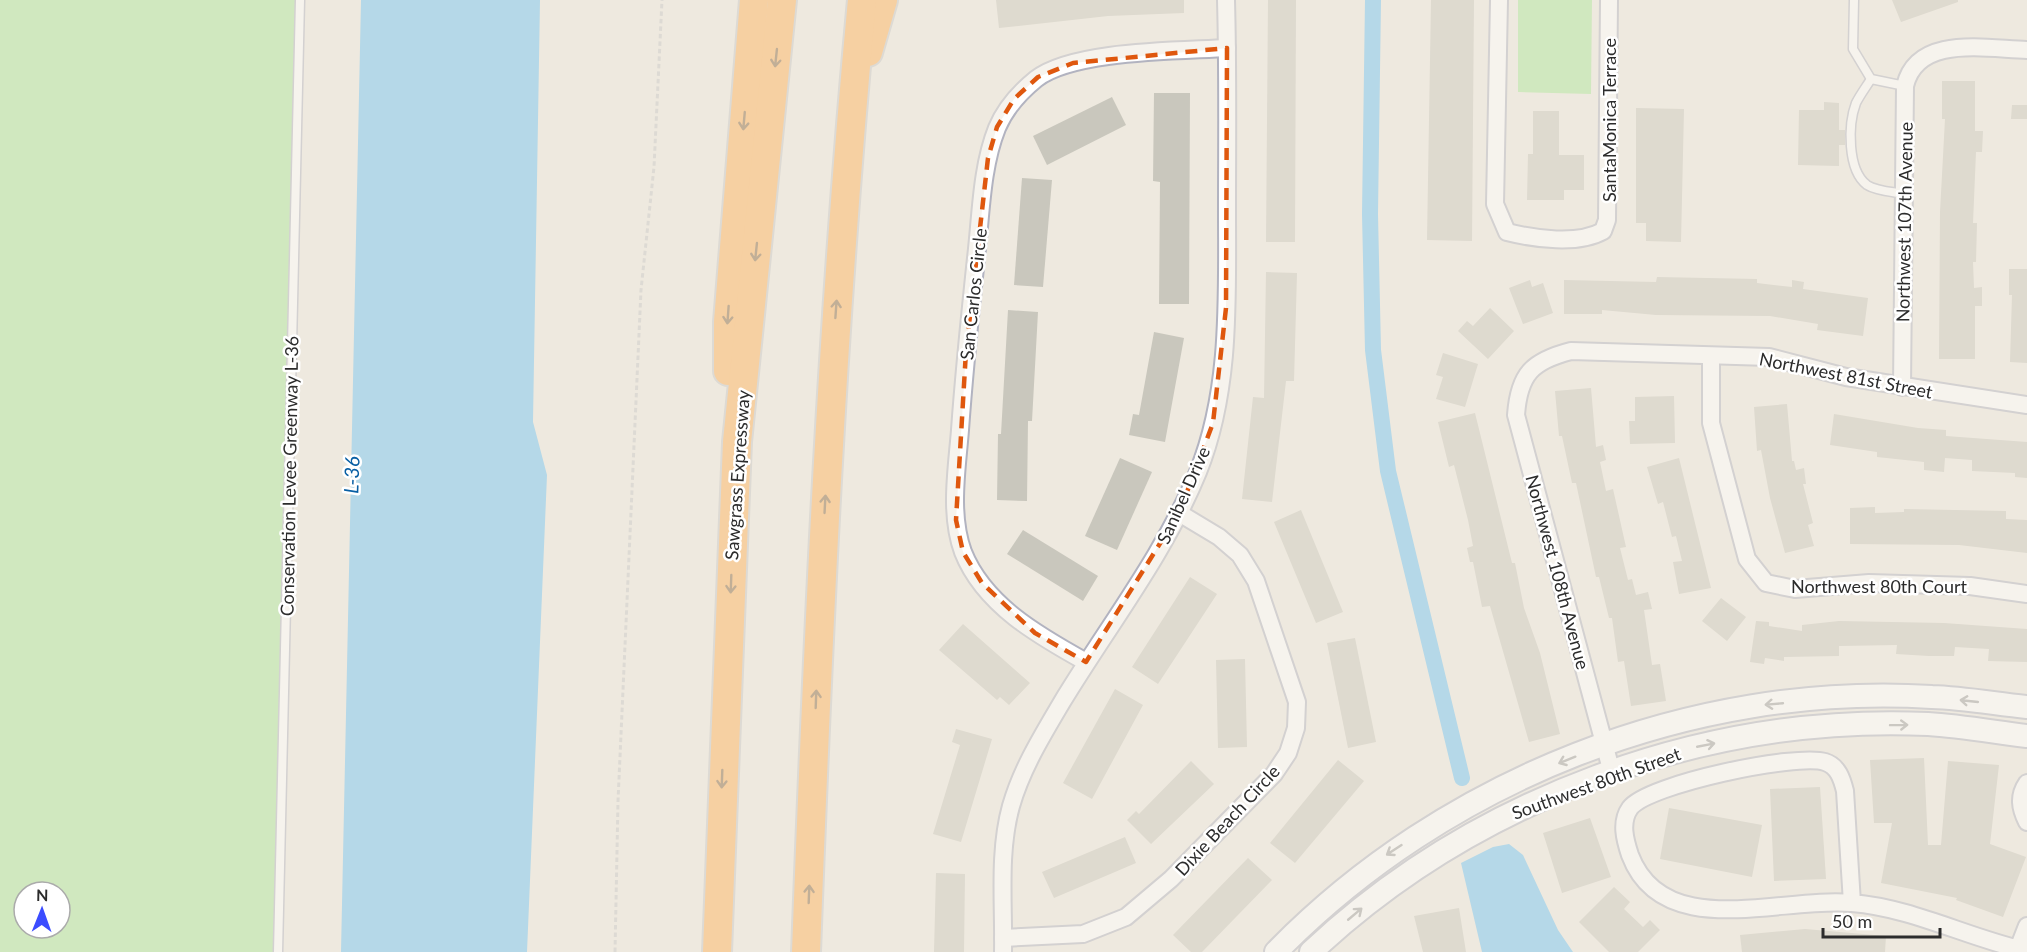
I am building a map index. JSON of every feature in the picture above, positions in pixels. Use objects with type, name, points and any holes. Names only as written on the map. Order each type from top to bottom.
[{"type":"highway","points":[[737,442],[728,377],[728,322],[754,0]]},
{"type":"highway","name":"Sawgrass Expressway","points":[[717,952],[737,442],[782,0]]},
{"type":"highway","points":[[806,952],[822,546],[835,324],[861,0]]},
{"type":"highway","points":[[852,99],[880,17],[883,0]]},
{"type":"street","name":"Sanibel Drive","points":[[1003,945],[1003,858],[1011,808],[1028,759],[1086,662],[1142,579],[1179,513],[1198,470],[1210,432],[1223,367],[1227,308],[1226,0]]},
{"type":"street","name":"SantaMonica Terrace","points":[[1500,0],[1495,204],[1507,232],[1524,236],[1572,238],[1592,237],[1604,231],[1607,220],[1609,0]]},
{"type":"street","name":"San Carlos Circle","points":[[1086,662],[1035,633],[982,584],[963,552],[956,520],[956,486],[966,351],[988,158],[997,127],[1014,99],[1038,77],[1073,63],[1134,54],[1227,48]]},
{"type":"street","name":"Northwest 107th Avenue","points":[[1902,387],[1905,86],[1908,73],[1918,60],[1932,52],[1951,49],[2027,50]]},
{"type":"street","name":"Northwest 81st Street","points":[[1528,373],[1546,357],[1571,351],[1769,357],[1846,378],[2027,405]]},
{"type":"street","name":"Northwest 80th Court","points":[[1711,356],[1711,423],[1747,559],[1767,583],[1795,589],[1869,583],[1970,586],[2027,594]]},
{"type":"street","name":"Northwest 108th Avenue","points":[[1528,373],[1517,392],[1516,415],[1612,773]]},
{"type":"street","name":"Dixie Beach Circle","points":[[1003,945],[1083,934],[1126,917],[1171,879],[1274,774],[1288,753],[1296,728],[1297,702],[1256,581],[1240,555],[1219,537],[1179,513]]},
{"type":"street","name":"Southwest 80th Street","points":[[1276,952],[1307,921],[1379,860],[1443,819],[1514,781],[1605,745],[1674,722],[1761,705],[1845,698],[1932,697],[2027,707]]},
{"type":"street","name":"Southwest 80th Street","points":[[1311,952],[1393,882],[1456,841],[1523,806],[1612,773],[1694,748],[1763,734],[1845,725],[1929,724],[2027,736]]},
{"type":"street","points":[[1852,903],[1845,790],[1839,773],[1827,763],[1804,760],[1694,780],[1650,793],[1634,802],[1625,814],[1624,833],[1631,857],[1646,881],[1664,898],[1688,907],[1712,910],[1852,903],[1906,914],[2023,950],[2027,926]]},
{"type":"street","points":[[2027,783],[2021,791],[2021,809],[2027,822]]},
{"type":"lane","name":"Conservation Levee Greenway L-36","points":[[278,952],[300,0]]},
{"type":"lane","points":[[1854,0],[1853,49],[1871,79],[1905,86]]},
{"type":"lane","points":[[1871,79],[1857,102],[1852,118],[1852,150],[1856,170],[1867,185],[1904,194]]},
{"type":"path","points":[[615,952],[618,801],[641,290],[654,167],[662,0]]},
{"type":"highlighted area","points":[[1227,48],[1226,308],[1213,423],[1179,513],[1086,662],[1035,633],[982,583],[963,552],[956,520],[966,351],[988,158],[997,127],[1014,99],[1038,77],[1073,63]]},
{"type":"green space","points":[[0,0],[300,0],[278,952],[0,952]]},
{"type":"green space","points":[[1518,0],[1592,0],[1591,94],[1518,92]]},
{"type":"water","points":[[361,0],[540,0],[533,422],[547,475],[527,952],[341,952]]},
{"type":"water","points":[[1509,844],[1523,855],[1558,930],[1573,952],[1482,952],[1461,863],[1493,847]]},
{"type":"building","points":[[996,0],[1184,0],[1184,13],[1108,16],[999,28]]},
{"type":"building","points":[[1268,0],[1296,0],[1295,242],[1266,242]]},
{"type":"building","points":[[1431,0],[1474,0],[1472,241],[1427,240]]},
{"type":"building","points":[[1892,0],[1958,0],[1958,2],[1901,22]]},
{"type":"building","points":[[1942,81],[1975,81],[1975,131],[1983,131],[1982,152],[1976,152],[1973,223],[1977,223],[1976,262],[1973,262],[1974,288],[1982,287],[1982,306],[1975,306],[1975,359],[1939,359],[1940,212],[1945,119],[1942,119]]},
{"type":"building","points":[[1154,93],[1190,93],[1189,304],[1159,304],[1160,182],[1153,181]]},
{"type":"building","points":[[1112,97],[1126,125],[1047,165],[1033,136]]},
{"type":"building","points":[[1824,102],[1839,103],[1839,130],[1845,130],[1845,145],[1839,145],[1839,166],[1798,165],[1799,110],[1824,110]]},
{"type":"building","points":[[2012,105],[2027,105],[2027,119],[2011,119]]},
{"type":"building","points":[[1636,108],[1684,109],[1681,242],[1646,241],[1646,223],[1636,223]]},
{"type":"building","points":[[1533,111],[1559,111],[1559,155],[1584,155],[1584,190],[1564,190],[1564,200],[1527,200],[1528,154],[1533,154]]},
{"type":"building","points":[[1022,178],[1052,180],[1043,287],[1014,285]]},
{"type":"building","points":[[2009,269],[2027,269],[2027,363],[2010,362],[2012,295],[2009,295]]},
{"type":"building","points":[[1266,272],[1297,273],[1294,381],[1286,381],[1272,502],[1242,499],[1253,397],[1264,398]]},
{"type":"building","points":[[1657,277],[1757,279],[1757,283],[1792,287],[1792,280],[1804,282],[1803,289],[1868,298],[1863,336],[1817,330],[1818,324],[1770,316],[1656,315],[1602,310],[1602,314],[1564,314],[1564,280],[1656,282]]},
{"type":"building","points":[[1530,280],[1532,287],[1543,283],[1553,313],[1523,324],[1509,288]]},
{"type":"building","points":[[1490,308],[1514,331],[1488,359],[1458,331],[1467,321],[1473,326]]},
{"type":"building","points":[[1008,310],[1038,312],[1032,421],[1028,421],[1027,501],[997,500],[998,434],[1001,434]]},
{"type":"building","points":[[1154,332],[1184,338],[1165,442],[1129,435],[1133,414],[1139,415]]},
{"type":"building","points":[[1443,353],[1478,364],[1465,407],[1436,399],[1443,377],[1436,375]]},
{"type":"building","points":[[1591,388],[1596,447],[1603,445],[1606,460],[1600,462],[1606,491],[1613,489],[1626,547],[1620,548],[1628,580],[1632,579],[1636,595],[1648,592],[1652,609],[1644,610],[1652,665],[1660,664],[1666,701],[1631,706],[1624,661],[1618,662],[1612,618],[1609,618],[1599,577],[1596,577],[1576,483],[1572,483],[1562,436],[1559,436],[1555,391]]},
{"type":"building","points":[[1674,396],[1675,443],[1630,444],[1629,421],[1635,421],[1635,397]]},
{"type":"building","points":[[1787,404],[1792,461],[1794,461],[1796,470],[1804,468],[1806,484],[1803,484],[1813,523],[1808,525],[1814,546],[1785,553],[1770,498],[1761,450],[1757,451],[1754,407]]},
{"type":"building","points":[[1475,413],[1512,563],[1515,563],[1524,608],[1540,653],[1560,734],[1529,742],[1490,606],[1482,607],[1473,562],[1470,562],[1467,548],[1473,546],[1468,520],[1454,465],[1449,467],[1438,422]]},
{"type":"building","points":[[1834,414],[1918,428],[1946,430],[1946,436],[2027,442],[2027,478],[2015,477],[2015,473],[1972,471],[1972,460],[1945,458],[1944,472],[1924,470],[1924,462],[1877,457],[1877,452],[1830,445]]},
{"type":"building","points":[[1120,458],[1152,472],[1117,550],[1085,536]]},
{"type":"building","points":[[1679,458],[1711,588],[1679,594],[1673,562],[1682,561],[1676,536],[1672,537],[1663,502],[1658,504],[1647,467]]},
{"type":"building","points":[[1875,507],[1875,513],[1904,512],[1904,509],[2006,511],[2006,519],[2027,520],[2027,553],[1959,545],[1850,544],[1850,508]]},
{"type":"building","points":[[1301,510],[1343,612],[1316,623],[1274,522]]},
{"type":"building","points":[[1023,530],[1098,576],[1083,601],[1007,554]]},
{"type":"building","points":[[1190,577],[1217,594],[1158,684],[1132,667]]},
{"type":"building","points":[[1721,598],[1746,617],[1727,641],[1702,621]]},
{"type":"building","points":[[1756,621],[1769,622],[1769,626],[1802,631],[1802,625],[1839,621],[1944,623],[2027,629],[2027,662],[1988,661],[1989,649],[1955,647],[1954,656],[1896,654],[1897,645],[1839,646],[1839,656],[1784,657],[1784,661],[1765,658],[1764,664],[1750,662]]},
{"type":"building","points":[[963,624],[1030,683],[1009,705],[1000,697],[997,700],[939,650]]},
{"type":"building","points":[[1355,638],[1376,742],[1348,748],[1327,643]]},
{"type":"building","points":[[1245,659],[1247,747],[1218,748],[1216,660]]},
{"type":"building","points":[[1115,689],[1143,705],[1092,799],[1063,783]]},
{"type":"building","points":[[956,729],[992,739],[961,842],[933,834],[960,745],[952,742]]},
{"type":"building","points":[[1924,758],[1928,845],[1941,845],[1948,761],[1999,765],[1990,844],[2026,857],[2003,917],[1956,900],[1957,898],[1881,883],[1892,823],[1874,823],[1870,760]]},
{"type":"building","points":[[1338,760],[1364,781],[1295,863],[1270,843]]},
{"type":"building","points":[[1191,761],[1214,784],[1151,844],[1127,820],[1136,811],[1139,814]]},
{"type":"building","points":[[1820,787],[1826,879],[1774,881],[1770,789]]},
{"type":"building","points":[[1669,808],[1762,825],[1752,877],[1660,859]]},
{"type":"building","points":[[1590,818],[1611,877],[1562,893],[1543,833]]},
{"type":"building","points":[[1125,837],[1136,863],[1054,898],[1042,872]]},
{"type":"building","points":[[1248,858],[1272,880],[1202,952],[1191,952],[1173,935]]},
{"type":"building","points":[[936,873],[965,874],[964,952],[934,952]]},
{"type":"building","points":[[1614,887],[1630,902],[1624,909],[1643,927],[1650,920],[1660,930],[1638,952],[1609,952],[1579,922]]},
{"type":"building","points":[[1459,908],[1466,952],[1423,952],[1414,916]]},
{"type":"building","points":[[1805,929],[1886,936],[1885,952],[1742,952],[1740,935]]},
{"type":"waterway","points":[[1373,0],[1370,214],[1373,350],[1388,471],[1462,778]]},
{"type":"water label","name":"L-36","points":[[351,475]]}]
